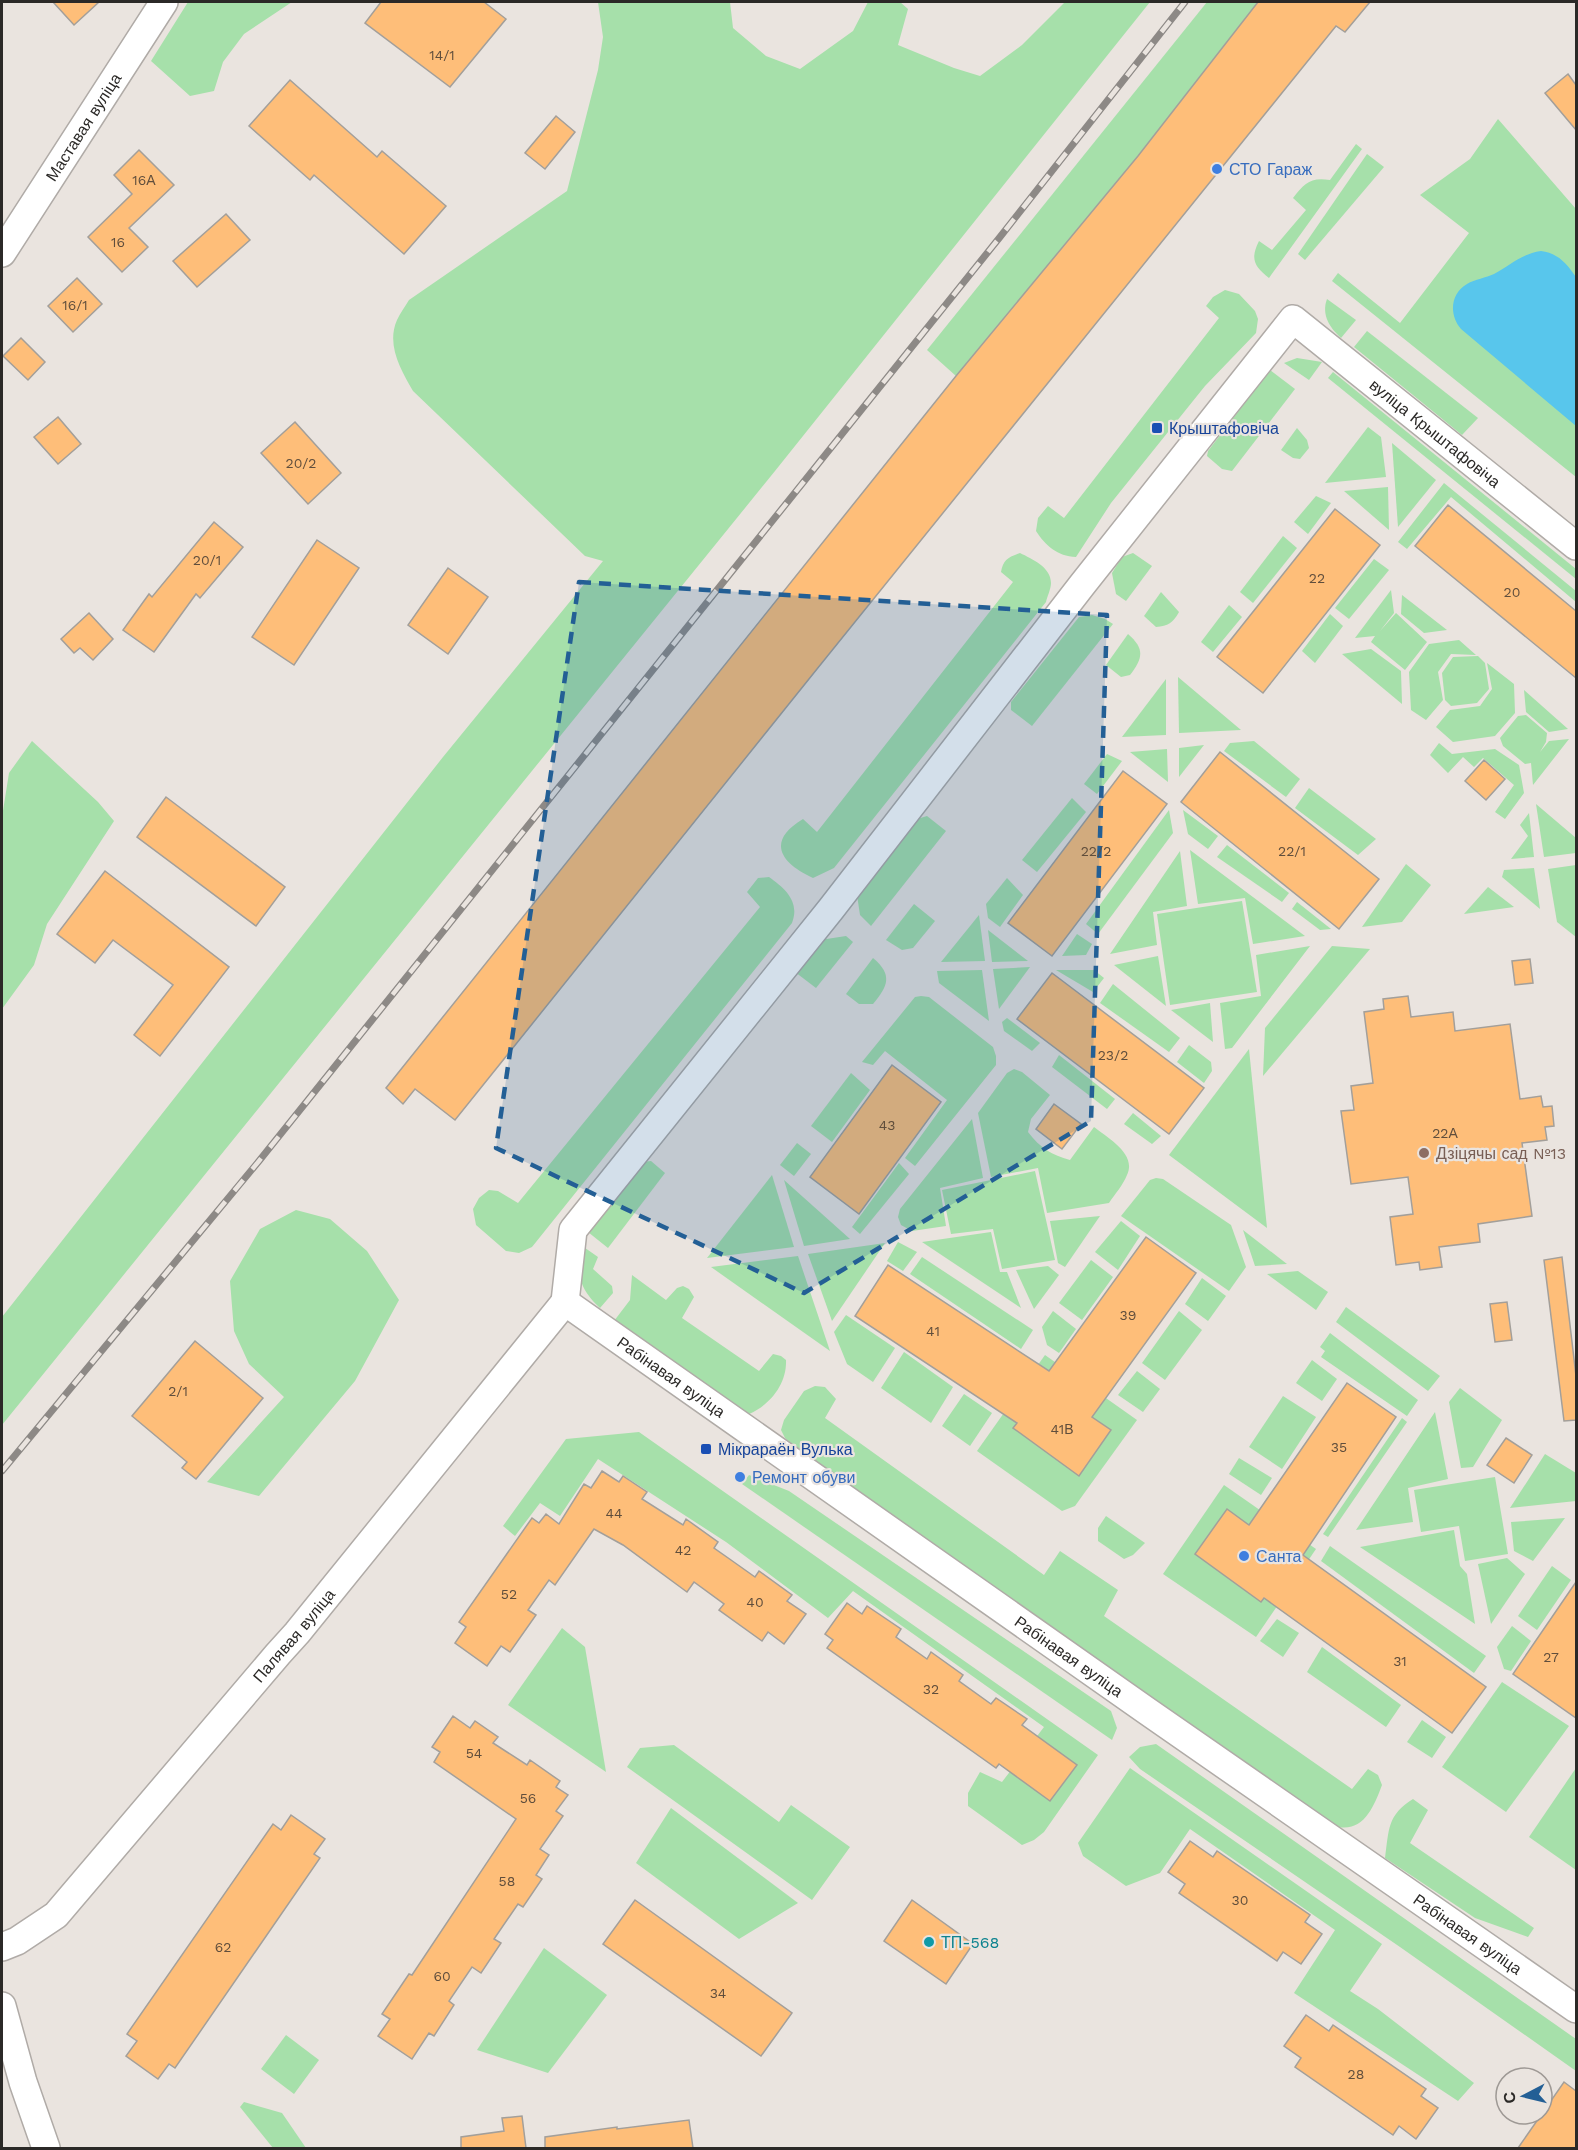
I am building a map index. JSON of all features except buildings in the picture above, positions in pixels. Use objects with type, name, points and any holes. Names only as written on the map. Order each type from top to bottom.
[{"type":"street","name":"Маставая вуліца","points":[[2,253],[164,2]]},
{"type":"street","name":"вуліца Крыштафовіча","points":[[565,1302],[573,1230],[831,909],[1082,585],[1293,319],[1576,546]]},
{"type":"street","name":"Палявая вуліца","points":[[2,1947],[17,1941],[56,1915],[297,1634],[565,1302]]},
{"type":"street","name":"Рабінавая вуліца","points":[[565,1302],[1576,2009]]},
{"type":"street","points":[[2,2006],[23,2082],[46,2148]]},
{"type":"highlighted area","points":[[579,582],[1107,615],[1091,1121],[804,1293],[496,1148]]},
{"type":"green space","points":[[188,2],[292,2],[244,34],[223,62],[214,91],[190,96],[151,61]]},
{"type":"green space","points":[[598,2],[730,2],[733,28],[766,56],[800,69],[853,31],[868,2],[900,2],[908,9],[898,45],[980,76],[1022,45],[1065,2],[1150,2],[775,471],[2,1425],[2,1317],[443,757],[603,561],[585,556],[413,391],[396,357],[393,339],[397,320],[409,300],[567,191],[598,70],[603,37]]},
{"type":"green space","points":[[1207,2],[1258,2],[1138,156],[956,376],[927,350]]},
{"type":"green space","points":[[1498,119],[1576,209],[1576,477],[1332,281],[1338,273],[1400,323],[1469,233],[1420,195],[1470,159]]},
{"type":"green space","points":[[1356,144],[1362,149],[1269,278],[1255,262],[1254,257],[1259,241],[1272,250],[1306,210],[1293,198],[1308,182],[1317,179],[1330,180]]},
{"type":"green space","points":[[1367,154],[1384,167],[1305,260],[1298,254]]},
{"type":"green space","points":[[1225,290],[1239,294],[1255,311],[1258,319],[1256,333],[1205,386],[1111,503],[1076,557],[1063,555],[1053,549],[1036,531],[1038,518],[1048,506],[1064,518],[1219,318],[1206,306],[1213,297]]},
{"type":"green space","points":[[1327,299],[1356,320],[1341,338],[1333,330],[1326,316]]},
{"type":"green space","points":[[1367,331],[1478,418],[1462,435],[1354,347]]},
{"type":"green space","points":[[1297,358],[1322,362],[1309,380],[1284,363]]},
{"type":"green space","points":[[1270,370],[1295,389],[1232,471],[1222,469],[1207,456],[1208,451]]},
{"type":"green space","points":[[1333,372],[1576,569],[1576,579],[1328,378]]},
{"type":"green space","points":[[1368,427],[1381,437],[1386,477],[1325,483]]},
{"type":"green space","points":[[1297,428],[1307,440],[1309,448],[1300,459],[1293,458],[1281,450]]},
{"type":"green space","points":[[1392,443],[1436,480],[1398,527]]},
{"type":"green space","points":[[1444,483],[1576,591],[1576,602],[1451,497],[1407,549],[1398,542]]},
{"type":"green space","points":[[1388,487],[1389,530],[1344,491]]},
{"type":"green space","points":[[1316,496],[1331,503],[1308,534],[1294,522]]},
{"type":"green space","points":[[1283,536],[1297,548],[1253,603],[1240,592]]},
{"type":"green space","points":[[1020,553],[1040,564],[1048,572],[1051,583],[1046,602],[834,868],[813,878],[792,866],[782,851],[781,843],[784,835],[803,819],[817,832],[1013,582],[1001,572],[1007,559]]},
{"type":"green space","points":[[1133,553],[1152,566],[1126,601],[1116,594],[1112,573],[1122,557]]},
{"type":"green space","points":[[1374,559],[1389,570],[1349,619],[1335,608]]},
{"type":"green space","points":[[1391,590],[1394,613],[1380,631],[1396,613],[1427,642],[1405,670],[1371,642],[1375,636],[1355,638]]},
{"type":"green space","points":[[1161,592],[1179,612],[1170,623],[1156,627],[1144,616]]},
{"type":"green space","points":[[1402,595],[1447,630],[1424,633],[1401,614]]},
{"type":"green space","points":[[1229,605],[1242,617],[1213,652],[1201,642]]},
{"type":"green space","points":[[1330,614],[1343,626],[1315,663],[1302,651]]},
{"type":"green space","points":[[1092,615],[1113,624],[1032,726],[1011,710],[1011,702],[1079,617]]},
{"type":"green space","points":[[1128,634],[1140,649],[1140,659],[1130,675],[1121,677],[1106,665]]},
{"type":"green space","points":[[1459,640],[1476,655],[1451,654],[1438,672],[1443,700],[1426,720],[1411,710],[1409,672],[1429,644]]},
{"type":"green space","points":[[1371,649],[1401,671],[1402,704],[1342,654]]},
{"type":"green space","points":[[1478,656],[1485,663],[1489,689],[1477,703],[1451,706],[1445,700],[1442,673],[1453,657]]},
{"type":"green space","points":[[1487,663],[1514,684],[1515,713],[1495,736],[1453,742],[1436,727],[1450,710],[1480,706],[1492,689]]},
{"type":"green space","points":[[1178,677],[1241,730],[1179,733]]},
{"type":"green space","points":[[1166,679],[1166,735],[1122,737]]},
{"type":"green space","points":[[1524,690],[1568,729],[1549,732],[1526,712]]},
{"type":"green space","points":[[1526,715],[1547,733],[1546,742],[1540,752],[1549,741],[1569,739],[1533,785],[1531,763],[1525,764],[1503,746],[1500,738],[1518,716]]},
{"type":"green space","points":[[32,741],[98,802],[114,821],[47,924],[34,965],[2,1009],[2,817],[9,773]]},
{"type":"green space","points":[[1254,741],[1300,779],[1286,797],[1224,751],[1230,743]]},
{"type":"green space","points":[[1439,743],[1452,754],[1495,749],[1519,765],[1524,793],[1505,819],[1495,812],[1514,785],[1483,758],[1474,767],[1463,757],[1448,773],[1430,755]]},
{"type":"green space","points":[[1204,745],[1179,777],[1179,748]]},
{"type":"green space","points":[[1167,749],[1168,782],[1130,752]]},
{"type":"green space","points":[[1107,754],[1122,761],[1097,794],[1084,784]]},
{"type":"green space","points":[[1309,788],[1376,839],[1358,855],[1295,808]]},
{"type":"green space","points":[[1072,798],[1086,812],[1037,872],[1022,860]]},
{"type":"green space","points":[[1536,804],[1576,838],[1576,853],[1544,857]]},
{"type":"green space","points":[[1169,810],[1173,833],[1098,934],[1086,924]]},
{"type":"green space","points":[[1183,810],[1218,836],[1208,849],[1188,834]]},
{"type":"green space","points":[[1529,813],[1534,857],[1511,859],[1528,836],[1520,825]]},
{"type":"green space","points":[[927,816],[946,831],[871,926],[860,915],[857,895],[917,819]]},
{"type":"green space","points":[[1227,845],[1289,893],[1282,902],[1217,857]]},
{"type":"green space","points":[[1190,850],[1305,936],[1253,944],[1245,898],[1198,904]]},
{"type":"green space","points":[[1180,851],[1187,906],[1153,912],[1157,945],[1110,954]]},
{"type":"green space","points":[[1406,864],[1431,885],[1402,922],[1362,927]]},
{"type":"green space","points":[[1576,865],[1576,937],[1557,922],[1548,869]]},
{"type":"green space","points":[[1534,868],[1540,909],[1502,877],[1504,870]]},
{"type":"green space","points":[[769,877],[786,891],[793,902],[792,923],[532,1247],[519,1253],[506,1251],[476,1225],[473,1209],[479,1198],[489,1190],[498,1191],[518,1203],[760,907],[747,892],[758,878]]},
{"type":"green space","points":[[1007,878],[1023,895],[1000,927],[988,918],[986,904]]},
{"type":"green space","points":[[1488,887],[1514,907],[1464,914]]},
{"type":"green space","points":[[1242,901],[1257,992],[1170,1005],[1157,914]]},
{"type":"green space","points":[[1297,902],[1331,929],[1320,930],[1292,909]]},
{"type":"green space","points":[[914,904],[935,921],[913,948],[902,950],[886,940]]},
{"type":"green space","points":[[979,915],[985,961],[941,962]]},
{"type":"green space","points":[[988,930],[1028,961],[992,962]]},
{"type":"green space","points":[[1077,934],[1092,944],[1086,955],[1062,956]]},
{"type":"green space","points":[[846,936],[853,942],[816,988],[795,972],[820,940]]},
{"type":"green space","points":[[1310,946],[1232,1048],[1225,1049],[1220,1003],[1261,996],[1256,955]]},
{"type":"green space","points":[[1332,946],[1370,949],[1263,1076],[1265,1028]]},
{"type":"green space","points":[[1158,956],[1166,1006],[1114,965]]},
{"type":"green space","points":[[873,958],[884,970],[885,986],[873,1004],[859,1004],[846,994]]},
{"type":"green space","points":[[1030,967],[999,1009],[993,969]]},
{"type":"green space","points":[[982,970],[989,1021],[939,983],[937,971]]},
{"type":"green space","points":[[1056,970],[1094,970],[1104,978],[1093,992]]},
{"type":"green space","points":[[1113,984],[1180,1038],[1169,1052],[1100,1003]]},
{"type":"green space","points":[[915,997],[929,997],[993,1047],[996,1065],[915,1166],[905,1158],[947,1100],[885,1051],[873,1065],[862,1062]]},
{"type":"green space","points":[[1210,1003],[1213,1042],[1171,1010]]},
{"type":"green space","points":[[1007,1018],[1040,1043],[1032,1051],[1004,1031],[1002,1022]]},
{"type":"green space","points":[[1189,1045],[1211,1062],[1212,1071],[1204,1083],[1177,1062]]},
{"type":"green space","points":[[1249,1049],[1267,1228],[1169,1155]]},
{"type":"green space","points":[[1059,1055],[1115,1099],[1107,1109],[1052,1067]]},
{"type":"green space","points":[[1014,1069],[1022,1072],[1050,1095],[1031,1119],[1028,1132],[1042,1147],[1070,1160],[1094,1127],[1125,1153],[1129,1167],[1127,1175],[1109,1203],[1047,1213],[1038,1168],[991,1177],[978,1113],[1007,1073]]},
{"type":"green space","points":[[851,1073],[870,1090],[832,1142],[811,1126]]},
{"type":"green space","points":[[1133,1113],[1161,1136],[1152,1144],[1124,1124]]},
{"type":"green space","points":[[972,1119],[983,1178],[940,1188],[946,1226],[912,1231],[901,1225],[898,1217],[900,1209]]},
{"type":"green space","points":[[797,1143],[811,1154],[794,1176],[780,1165]]},
{"type":"green space","points":[[651,1161],[665,1173],[608,1248],[588,1232],[642,1162]]},
{"type":"green space","points":[[899,1163],[909,1174],[860,1234],[852,1227]]},
{"type":"green space","points":[[1035,1171],[1055,1260],[1002,1269],[993,1229],[951,1234],[942,1190]]},
{"type":"green space","points":[[772,1175],[794,1247],[707,1258]]},
{"type":"green space","points":[[1163,1179],[1231,1225],[1246,1267],[1229,1291],[1121,1216],[1150,1180]]},
{"type":"green space","points":[[784,1180],[850,1239],[804,1246]]},
{"type":"green space","points":[[296,1210],[330,1219],[367,1251],[399,1300],[355,1381],[259,1496],[207,1482],[284,1397],[249,1364],[234,1331],[230,1281],[260,1229]]},
{"type":"green space","points":[[1100,1216],[1065,1267],[1058,1263],[1050,1221]]},
{"type":"green space","points":[[1121,1221],[1140,1236],[1118,1270],[1095,1252]]},
{"type":"green space","points":[[1243,1230],[1287,1264],[1255,1266]]},
{"type":"green space","points":[[991,1232],[1000,1272],[1007,1272],[1021,1308],[922,1242]]},
{"type":"green space","points":[[898,1242],[917,1252],[903,1271],[887,1261]]},
{"type":"green space","points":[[578,1243],[598,1257],[593,1269],[612,1286],[613,1293],[600,1308],[592,1300],[580,1278]]},
{"type":"green space","points":[[885,1243],[832,1321],[808,1254]]},
{"type":"green space","points":[[798,1256],[830,1351],[711,1267]]},
{"type":"green space","points":[[922,1257],[1033,1330],[1021,1349],[910,1274]]},
{"type":"green space","points":[[1091,1260],[1113,1277],[1082,1320],[1059,1303]]},
{"type":"green space","points":[[1048,1266],[1059,1275],[1034,1309],[1016,1270]]},
{"type":"green space","points":[[1298,1271],[1328,1292],[1316,1310],[1267,1274]]},
{"type":"green space","points":[[632,1275],[666,1300],[677,1288],[683,1286],[689,1289],[694,1297],[682,1318],[759,1371],[773,1354],[786,1360],[784,1377],[776,1393],[757,1410],[749,1414],[740,1413],[614,1321],[630,1300]]},
{"type":"green space","points":[[1202,1278],[1226,1296],[1208,1321],[1185,1304]]},
{"type":"green space","points":[[1346,1307],[1440,1376],[1428,1391],[1336,1322]]},
{"type":"green space","points":[[1053,1311],[1076,1329],[1059,1353],[1047,1345],[1042,1327]]},
{"type":"green space","points":[[1179,1311],[1202,1330],[1165,1380],[1142,1363]]},
{"type":"green space","points":[[846,1315],[895,1348],[873,1382],[847,1364],[834,1332]]},
{"type":"green space","points":[[1330,1333],[1418,1400],[1407,1416],[1321,1357],[1325,1351],[1320,1347]]},
{"type":"green space","points":[[904,1352],[953,1387],[931,1423],[881,1388]]},
{"type":"green space","points":[[1045,1355],[1137,1420],[1075,1506],[1062,1511],[977,1451]]},
{"type":"green space","points":[[1312,1360],[1337,1379],[1322,1401],[1296,1383]]},
{"type":"green space","points":[[1137,1371],[1160,1389],[1143,1412],[1118,1395]]},
{"type":"green space","points":[[815,1386],[825,1387],[836,1399],[825,1418],[1044,1575],[1060,1551],[1118,1590],[1104,1616],[1352,1789],[1368,1769],[1378,1775],[1382,1785],[1375,1803],[1365,1818],[1351,1827],[1331,1825],[797,1450],[785,1438],[781,1430],[784,1420],[804,1391]]},
{"type":"green space","points":[[1460,1388],[1502,1420],[1473,1467],[1461,1468],[1449,1402]]},
{"type":"green space","points":[[964,1394],[992,1413],[970,1446],[942,1426]]},
{"type":"green space","points":[[1283,1396],[1316,1417],[1282,1469],[1249,1447]]},
{"type":"green space","points":[[1435,1412],[1448,1479],[1408,1488],[1413,1522],[1356,1530]]},
{"type":"green space","points":[[1402,1418],[1407,1422],[1328,1537],[1323,1534]]},
{"type":"green space","points":[[639,1432],[1098,1755],[1044,1832],[1034,1840],[1022,1845],[968,1806],[968,1793],[980,1772],[1002,1782],[1044,1727],[853,1591],[828,1618],[726,1542],[598,1459],[560,1516],[540,1503],[515,1536],[503,1526],[566,1439]]},
{"type":"green space","points":[[1545,1454],[1576,1473],[1576,1501],[1510,1508]]},
{"type":"green space","points":[[1239,1458],[1272,1478],[1261,1495],[1229,1474]]},
{"type":"green space","points":[[749,1475],[789,1491],[1111,1711],[1117,1728],[1112,1740],[742,1484]]},
{"type":"green space","points":[[1495,1477],[1508,1554],[1465,1561],[1459,1526],[1421,1532],[1414,1490]]},
{"type":"green space","points":[[1224,1485],[1316,1549],[1256,1637],[1163,1574]]},
{"type":"green space","points":[[1106,1516],[1145,1543],[1133,1555],[1124,1559],[1098,1541],[1098,1528]]},
{"type":"green space","points":[[1565,1518],[1533,1561],[1514,1551],[1511,1522]]},
{"type":"green space","points":[[1454,1530],[1460,1566],[1467,1574],[1475,1624],[1360,1547]]},
{"type":"green space","points":[[1330,1546],[1486,1656],[1474,1673],[1321,1561]]},
{"type":"green space","points":[[1507,1558],[1525,1574],[1491,1624],[1478,1564]]},
{"type":"green space","points":[[1552,1566],[1571,1580],[1537,1630],[1518,1616]]},
{"type":"green space","points":[[1277,1619],[1299,1633],[1283,1657],[1260,1641]]},
{"type":"green space","points":[[1512,1626],[1531,1641],[1511,1671],[1504,1669],[1497,1647]]},
{"type":"green space","points":[[562,1628],[585,1647],[606,1772],[508,1705]]},
{"type":"green space","points":[[1322,1647],[1401,1705],[1386,1727],[1307,1672]]},
{"type":"green space","points":[[1502,1682],[1569,1726],[1506,1812],[1442,1767]]},
{"type":"green space","points":[[1422,1720],[1446,1737],[1432,1758],[1407,1742]]},
{"type":"green space","points":[[1156,1744],[1576,2039],[1576,2071],[1140,1769],[1129,1757],[1140,1747]]},
{"type":"green space","points":[[674,1745],[779,1822],[791,1805],[850,1847],[812,1900],[627,1767],[640,1748]]},
{"type":"green space","points":[[1130,1768],[1382,1944],[1350,1991],[1378,2009],[1474,2083],[1458,2101],[1294,1993],[1335,1930],[1190,1829],[1160,1873],[1126,1886],[1083,1856],[1078,1843]]},
{"type":"green space","points":[[1576,1768],[1576,1870],[1529,1837]]},
{"type":"green space","points":[[1413,1799],[1428,1810],[1410,1843],[1534,1928],[1528,1937],[1475,1918],[1385,1858],[1389,1831],[1394,1817],[1404,1805]]},
{"type":"green space","points":[[671,1808],[798,1903],[739,1939],[636,1863]]},
{"type":"green space","points":[[544,1948],[607,1995],[548,2073],[477,2050]]},
{"type":"green space","points":[[286,2035],[319,2060],[294,2094],[261,2069]]},
{"type":"green space","points":[[244,2102],[282,2113],[306,2148],[273,2148],[240,2107]]},
{"type":"water","points":[[1541,251],[1562,260],[1576,277],[1576,426],[1461,329],[1454,317],[1454,299],[1461,288],[1494,274],[1516,260]]},
{"type":"railway","points":[[2,1471],[259,1161],[1000,237],[1185,2]]},
{"type":"place","name":"СТО Гараж","points":[[1217,169]]},
{"type":"place","name":"Крыштафовіча","points":[[1157,428]]},
{"type":"place","name":"Дзіцячы сад №13","points":[[1424,1153]]},
{"type":"place","name":"Мікрараён Вулька","points":[[706,1449]]},
{"type":"place","name":"Ремонт обуви","points":[[740,1477]]},
{"type":"place","name":"Санта","points":[[1244,1556]]},
{"type":"place","name":"ТП-568","points":[[929,1942]]}]
